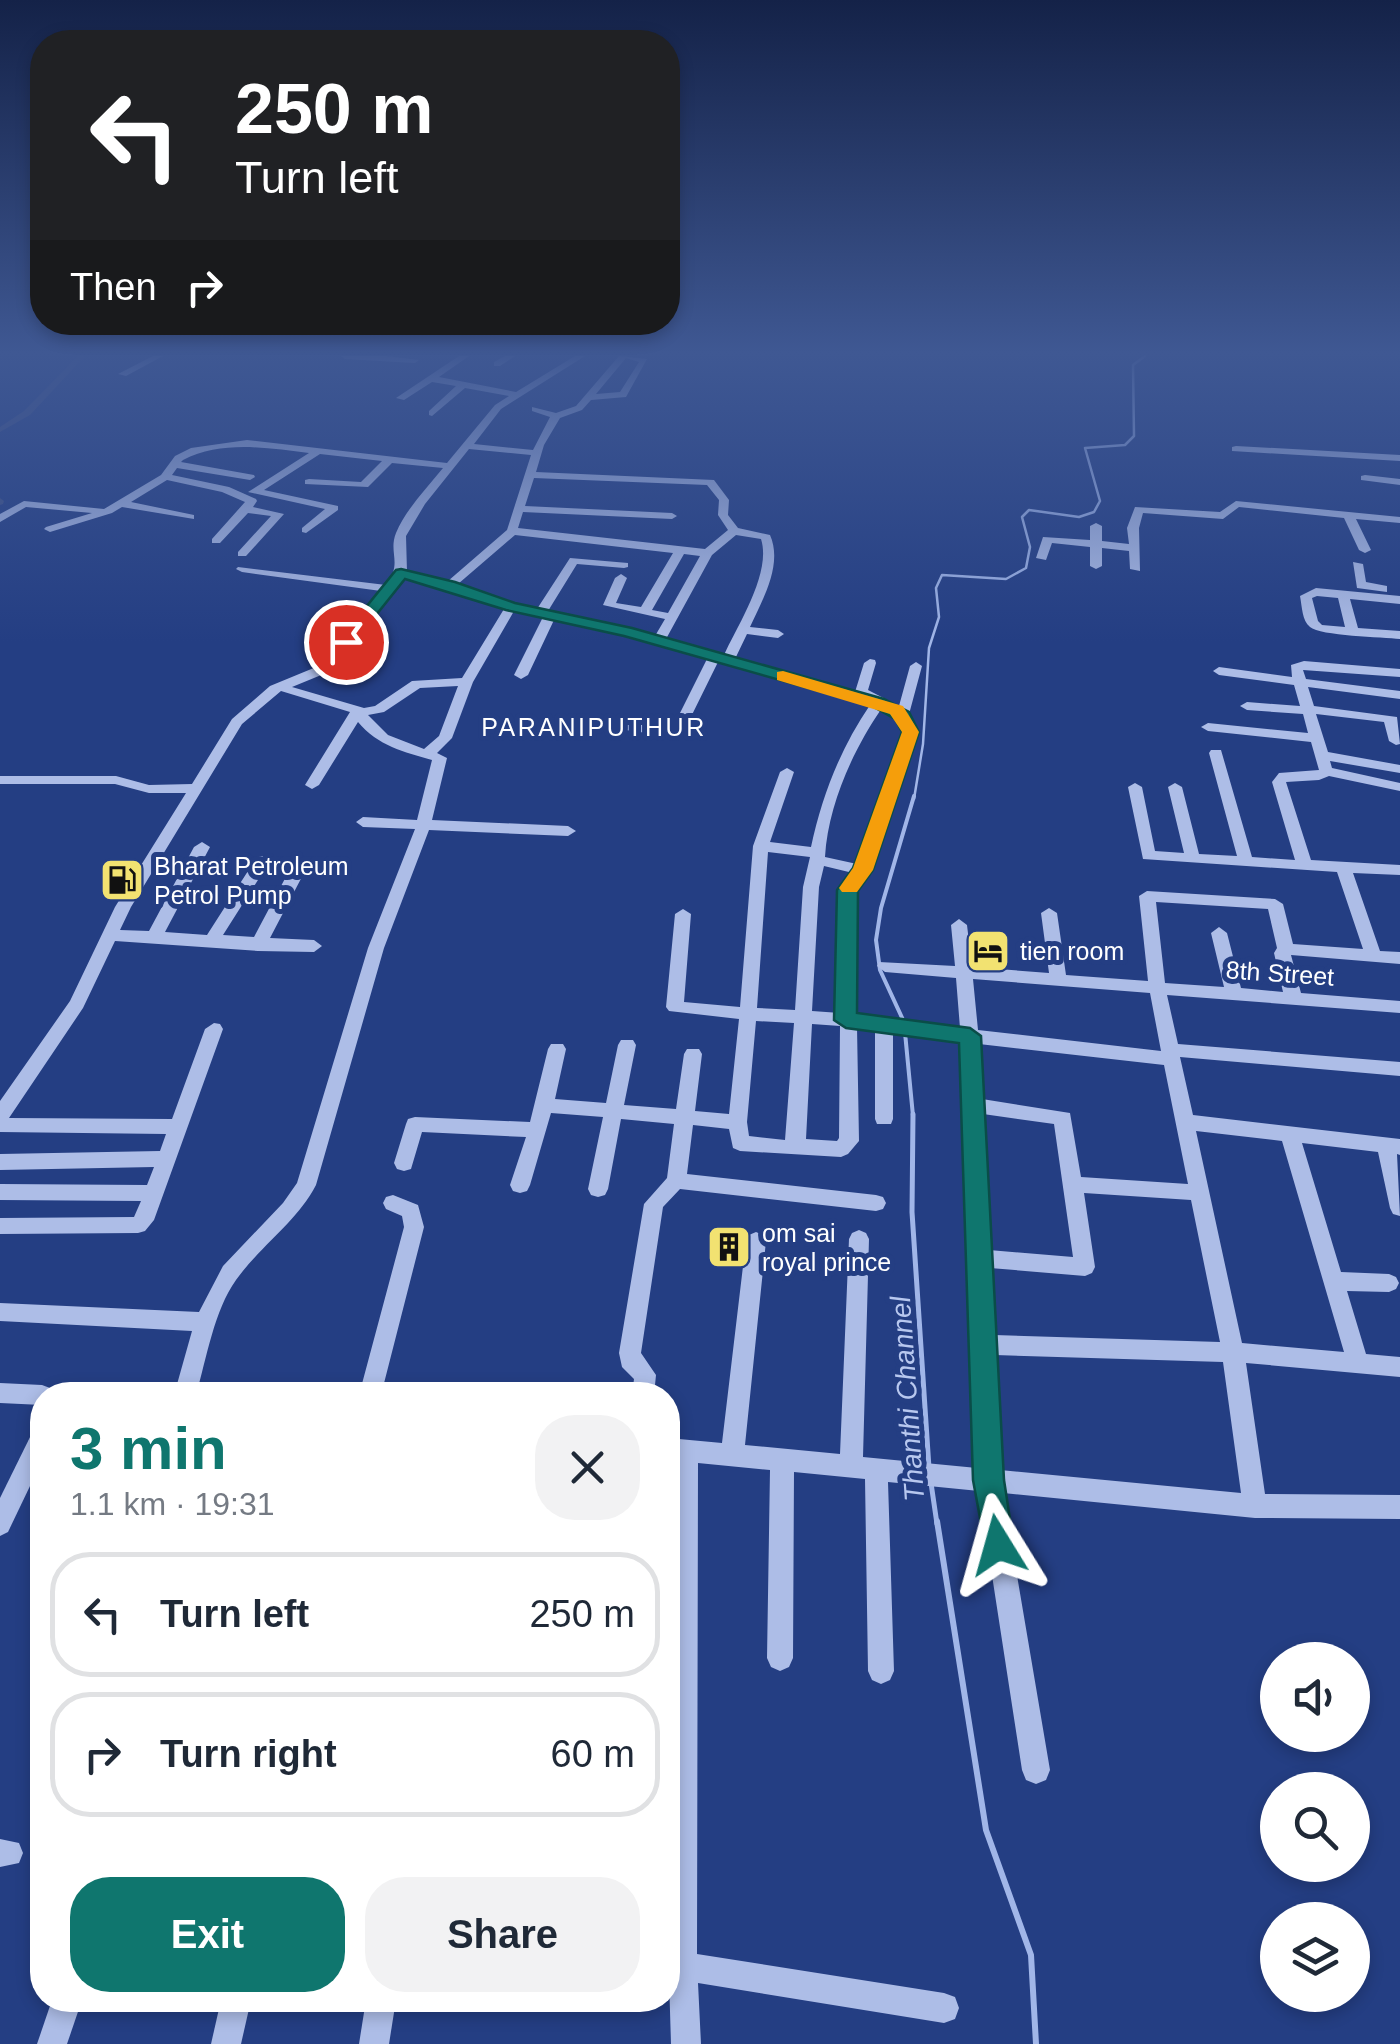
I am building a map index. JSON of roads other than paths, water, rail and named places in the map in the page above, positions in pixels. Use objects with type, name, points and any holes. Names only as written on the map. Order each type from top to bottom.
[{"type":"street","points":[[50,529],[113,507],[165,477],[174,464],[193,451]]},
{"type":"street","points":[[311,451],[450,466]]},
{"type":"street","points":[[0,1116],[77,1004],[187,787],[237,722],[280,687],[326,668],[401,574],[400,536],[462,451]]},
{"type":"street","points":[[450,585],[512,531],[538,453],[522,451]]},
{"type":"street","points":[[1279,451],[1400,458]]},
{"type":"street","points":[[216,540],[250,499],[316,452]]},
{"type":"street","points":[[309,482],[364,485],[390,459]]},
{"type":"street","points":[[174,464],[250,477]]},
{"type":"street","points":[[532,475],[688,478],[710,482],[724,500],[723,515],[734,531],[766,537],[773,552],[764,584],[741,629],[678,730],[668,732],[574,719]]},
{"type":"street","points":[[165,477],[250,499],[334,508],[306,530]]},
{"type":"street","points":[[1365,478],[1400,482]]},
{"type":"street","points":[[242,554],[279,514],[250,499]]},
{"type":"street","points":[[0,518],[24,504],[113,507],[190,517]]},
{"type":"street","points":[[1136,569],[1134,515],[1139,509],[1224,516],[1236,504],[1400,520]]},
{"type":"street","points":[[520,509],[672,516]]},
{"type":"street","points":[[1348,514],[1365,550]]},
{"type":"street","points":[[1057,540],[1059,522]]},
{"type":"street","points":[[1096,526],[1096,566]]},
{"type":"street","points":[[512,531],[707,553]]},
{"type":"street","points":[[658,640],[707,553],[734,531]]},
{"type":"street","points":[[1042,558],[1044,542],[1057,540],[1133,548]]},
{"type":"street","points":[[644,612],[680,550]]},
{"type":"street","points":[[521,675],[574,560],[622,572],[609,605],[672,617]]},
{"type":"street","points":[[1356,564],[1361,585],[1397,596]]},
{"type":"street","points":[[242,568],[388,589]]},
{"type":"street","points":[[401,574],[450,585],[511,607],[658,640],[878,703]]},
{"type":"street","points":[[1316,592],[1397,596],[1400,635],[1353,633],[1334,637],[1312,623],[1306,596],[1316,592]]},
{"type":"street","points":[[1343,594],[1353,633]]},
{"type":"street","points":[[428,754],[445,738],[466,682],[511,607]]},
{"type":"street","points":[[741,629],[778,634]]},
{"type":"street","points":[[787,772],[761,846],[738,1122],[740,1143],[836,1149],[848,1145],[848,890],[863,870],[910,732],[902,716],[860,692],[870,663]]},
{"type":"street","points":[[1326,771],[1297,682],[1297,666],[1342,663],[1400,673]]},
{"type":"street","points":[[902,716],[916,666]]},
{"type":"street","points":[[1218,672],[1400,695]]},
{"type":"street","points":[[280,687],[358,711],[379,709],[418,684],[466,682]]},
{"type":"street","points":[[793,1146],[812,886],[831,789],[850,747],[878,703]]},
{"type":"street","points":[[1247,706],[1387,718],[1392,720],[1396,741]]},
{"type":"street","points":[[189,1382],[217,1294],[230,1272],[296,1205],[306,1185],[376,948],[424,823],[440,758],[396,745],[375,734],[358,711]]},
{"type":"street","points":[[312,785],[358,711]]},
{"type":"street","points":[[1208,728],[1315,738]]},
{"type":"street","points":[[1216,753],[1246,862]]},
{"type":"street","points":[[1320,755],[1400,769]]},
{"type":"street","points":[[1306,866],[1279,782],[1284,776],[1319,776],[1326,771],[1400,786]]},
{"type":"street","points":[[0,780],[87,779],[142,784],[149,789],[187,787]]},
{"type":"street","points":[[1176,787],[1193,858]]},
{"type":"street","points":[[1135,788],[1148,856],[1400,870]]},
{"type":"street","points":[[363,822],[568,831]]},
{"type":"street","points":[[155,935],[202,846]]},
{"type":"street","points":[[761,846],[863,870]]},
{"type":"street","points":[[210,942],[262,861]]},
{"type":"street","points":[[1343,868],[1374,956]]},
{"type":"street","points":[[258,945],[297,871]]},
{"type":"street","points":[[1256,1506],[1233,1352],[1157,988],[1148,896],[1276,904],[1286,949]]},
{"type":"street","points":[[1049,913],[1058,981]]},
{"type":"street","points":[[683,914],[675,1007],[899,1024],[970,1036],[1172,1054],[1400,1070]]},
{"type":"street","points":[[959,924],[970,1036],[970,1105],[986,1344],[988,1480],[1036,1770]]},
{"type":"street","points":[[1219,933],[1234,995]]},
{"type":"street","points":[[112,935],[314,946]]},
{"type":"street","points":[[1286,949],[1400,958]]},
{"type":"street","points":[[1286,949],[1282,953],[1294,1000]]},
{"type":"street","name":"8th Street","points":[[885,966],[1400,1007]]},
{"type":"street","points":[[884,1119],[899,1024]]},
{"type":"street","points":[[0,1226],[138,1226],[144,1220],[214,1028]]},
{"type":"street","points":[[598,1189],[627,1045]]},
{"type":"street","points":[[520,1185],[538,1130],[556,1049]]},
{"type":"street","points":[[644,1382],[645,1376],[630,1360],[632,1335],[654,1204],[676,1182],[693,1054]]},
{"type":"street","points":[[970,1105],[1064,1118],[1085,1266],[980,1258]]},
{"type":"street","points":[[544,1106],[738,1122]]},
{"type":"street","points":[[1186,1122],[1393,1146],[1400,1208]]},
{"type":"street","points":[[404,1163],[415,1124],[538,1130]]},
{"type":"street","points":[[0,1125],[178,1127]]},
{"type":"street","points":[[1290,1136],[1358,1363]]},
{"type":"street","points":[[0,1162],[166,1159]]},
{"type":"street","points":[[676,1182],[876,1203]]},
{"type":"street","points":[[1072,1184],[1201,1193]]},
{"type":"street","points":[[0,1192],[154,1192]]},
{"type":"street","points":[[373,1382],[414,1227],[410,1210],[393,1203]]},
{"type":"street","points":[[859,1239],[863,1468],[881,1671]]},
{"type":"street","points":[[732,1456],[756,1241]]},
{"type":"street","points":[[1333,1281],[1389,1282]]},
{"type":"street","points":[[0,1312],[208,1322]]},
{"type":"street","points":[[986,1344],[1233,1352],[1400,1367]]},
{"type":"street","points":[[0,1393],[30,1395]]},
{"type":"street","points":[[680,1450],[1256,1506],[1400,1508]]},
{"type":"street","points":[[780,1658],[782,1460]]},
{"type":"street","points":[[0,1524],[30,1461]]},
{"type":"street","points":[[680,1760],[686,2044]]},
{"type":"street","points":[[682,1966],[944,2008]]},
{"type":"street","points":[[52,2044],[63,2012]]},
{"type":"street","points":[[226,2044],[233,2012]]},
{"type":"street","points":[[374,2044],[379,2012]]},
{"type":"waterway","name":"Thanthi Channel","points":[[914,799],[923,744],[929,648],[939,617],[936,588],[942,575],[1006,579],[1026,568],[1030,547],[1022,517],[1029,510],[1079,517],[1094,512],[1100,501],[1086,451]]},
{"type":"waterway","name":"Thanthi Channel","points":[[913,1116],[904,1022],[880,970],[876,940],[881,908],[914,796]]},
{"type":"waterway","name":"Thanthi Channel","points":[[913,1116],[912,1212],[929,1468]]},
{"type":"waterway","name":"Thanthi Channel","points":[[931,1483],[937,1524]]},
{"type":"waterway","name":"Thanthi Channel","points":[[937,1521],[986,1830],[1031,1955],[1036,2044]]},
{"type":"place","name":"Bharat Petroleum Petrol Pump","points":[[122,880]]},
{"type":"place","name":"tien room","points":[[988,951]]},
{"type":"place","name":"om sai royal prince","points":[[729,1247]]},
{"type":"district","name":"PARANIPUTHUR","points":[[594,727]]}]
